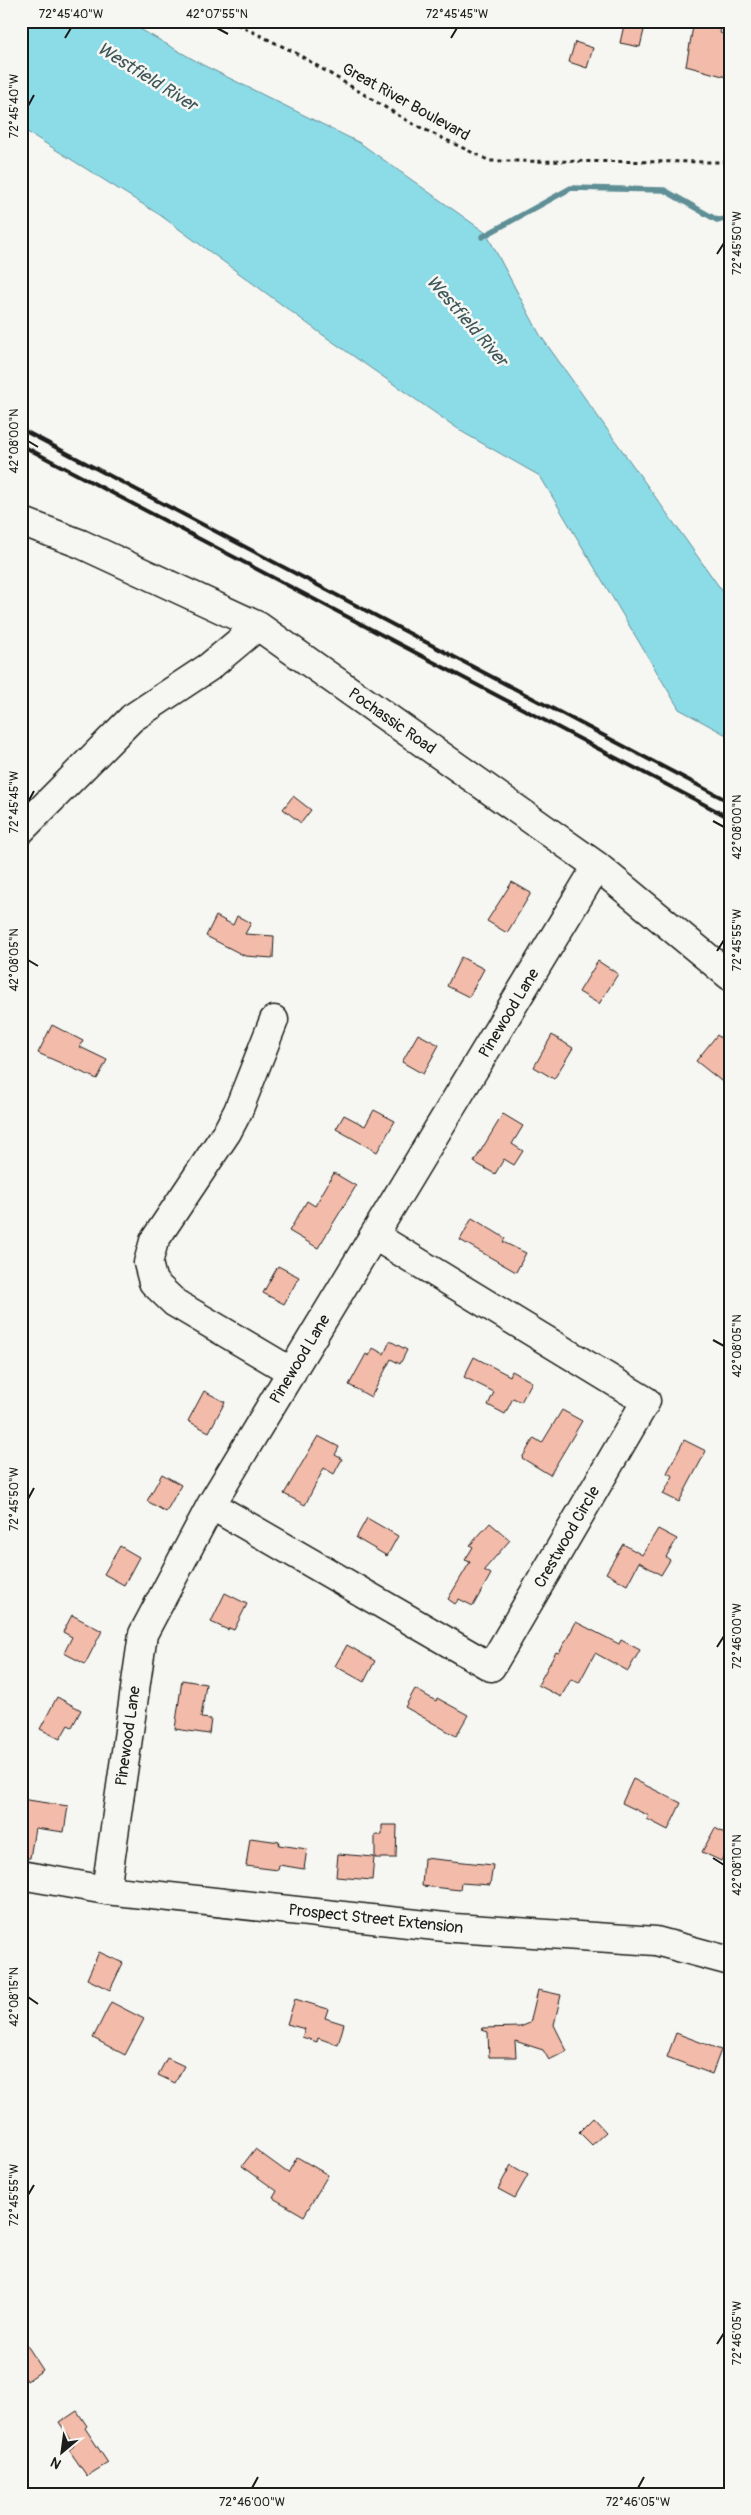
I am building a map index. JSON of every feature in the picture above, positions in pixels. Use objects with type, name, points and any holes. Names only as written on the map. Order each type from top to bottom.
[{"type":"street","name":"Pochassic Road","points":[[21,521],[81,544],[258,626],[597,866],[730,976]]},
{"type":"street","points":[[21,830],[132,718],[210,667],[258,626]]},
{"type":"street","name":"Pinewood Lane","points":[[106,1890],[143,1634],[211,1505],[597,866]]},
{"type":"street","points":[[274,1020],[238,1111],[227,1132],[154,1241],[148,1263],[154,1282],[175,1303],[292,1372]]},
{"type":"street","name":"Crestwood Circle","points":[[211,1505],[491,1667],[646,1401],[375,1236]]},
{"type":"street","name":"Prospect Street Extension","points":[[21,1875],[106,1890],[454,1928],[656,1941],[730,1961]]},
{"type":"path","name":"Great River Boulevard","points":[[230,21],[296,53],[411,123],[490,161],[730,162]]},
{"type":"water","name":"Westfield River","points":[[21,21],[126,21],[203,65],[360,143],[486,233],[540,335],[730,602],[730,737],[679,709],[540,476],[464,433],[323,335],[160,215],[21,128]]},
{"type":"building","points":[[694,21],[723,21],[720,33],[730,36],[730,78],[686,66]]},
{"type":"building","points":[[624,25],[644,30],[640,47],[620,43]]},
{"type":"building","points":[[575,42],[593,48],[587,68],[569,62]]},
{"type":"building","points":[[293,796],[311,810],[301,823],[283,809]]},
{"type":"building","points":[[512,882],[531,893],[507,933],[487,921]]},
{"type":"building","points":[[216,916],[233,925],[237,916],[251,923],[245,934],[274,936],[273,958],[245,956],[206,936]]},
{"type":"building","points":[[461,957],[484,969],[469,997],[447,986]]},
{"type":"building","points":[[598,961],[618,974],[599,1004],[579,992]]},
{"type":"building","points":[[52,1025],[83,1041],[80,1047],[107,1060],[97,1079],[38,1053]]},
{"type":"building","points":[[418,1034],[439,1045],[423,1074],[402,1062]]},
{"type":"building","points":[[552,1035],[573,1048],[554,1079],[534,1067]]},
{"type":"building","points":[[717,1035],[730,1045],[730,1088],[696,1061]]},
{"type":"building","points":[[374,1110],[395,1121],[377,1152],[336,1129],[344,1115],[365,1126]]},
{"type":"building","points":[[503,1114],[523,1126],[512,1144],[523,1151],[514,1165],[504,1159],[495,1174],[474,1162]]},
{"type":"building","points":[[334,1173],[356,1186],[318,1248],[289,1231],[307,1201],[315,1206]]},
{"type":"building","points":[[472,1218],[505,1238],[503,1242],[526,1253],[516,1272],[460,1240]]},
{"type":"building","points":[[278,1266],[299,1277],[284,1304],[263,1293]]},
{"type":"building","points":[[390,1341],[407,1350],[400,1364],[391,1359],[371,1397],[349,1385],[366,1354],[369,1356],[373,1348],[384,1354]]},
{"type":"building","points":[[474,1357],[510,1376],[512,1371],[532,1382],[521,1402],[513,1398],[505,1414],[488,1405],[494,1392],[464,1377]]},
{"type":"building","points":[[204,1391],[225,1402],[209,1432],[188,1421]]},
{"type":"building","points":[[562,1410],[582,1421],[550,1475],[522,1458],[534,1438],[542,1443]]},
{"type":"building","points":[[318,1436],[339,1447],[335,1455],[342,1459],[334,1474],[324,1468],[305,1505],[284,1494]]},
{"type":"building","points":[[684,1440],[706,1451],[679,1502],[663,1494],[673,1476],[667,1473]]},
{"type":"building","points":[[162,1474],[181,1485],[166,1512],[147,1501]]},
{"type":"building","points":[[367,1518],[398,1536],[387,1556],[356,1538]]},
{"type":"building","points":[[490,1523],[510,1540],[484,1570],[491,1574],[473,1606],[459,1599],[455,1604],[448,1599],[470,1562],[465,1560],[473,1547],[470,1545]]},
{"type":"building","points":[[658,1529],[677,1539],[666,1557],[670,1560],[661,1575],[639,1562],[627,1585],[606,1573],[623,1544],[642,1555]]},
{"type":"building","points":[[120,1546],[139,1557],[124,1585],[104,1574]]},
{"type":"building","points":[[225,1593],[247,1604],[234,1630],[229,1628],[228,1630],[211,1622]]},
{"type":"building","points":[[72,1615],[102,1631],[85,1664],[64,1653],[72,1637],[63,1632]]},
{"type":"building","points":[[576,1622],[619,1644],[621,1640],[640,1650],[628,1671],[595,1653],[579,1683],[571,1679],[561,1697],[538,1685],[556,1652],[559,1653]]},
{"type":"building","points":[[347,1645],[375,1661],[364,1682],[335,1666]]},
{"type":"building","points":[[182,1680],[206,1684],[201,1718],[211,1719],[209,1734],[175,1729]]},
{"type":"building","points":[[415,1689],[436,1701],[437,1698],[468,1715],[456,1736],[405,1707]]},
{"type":"building","points":[[57,1697],[81,1710],[72,1727],[68,1725],[60,1739],[40,1729]]},
{"type":"building","points":[[633,1779],[681,1803],[668,1830],[647,1819],[649,1816],[622,1803]]},
{"type":"building","points":[[21,1799],[68,1806],[64,1832],[35,1828],[30,1858],[21,1858]]},
{"type":"building","points":[[382,1825],[397,1825],[396,1858],[375,1858],[375,1835],[382,1835]]},
{"type":"building","points":[[715,1828],[730,1836],[730,1845],[721,1861],[702,1852]]},
{"type":"building","points":[[250,1838],[280,1842],[279,1845],[307,1849],[304,1869],[279,1865],[278,1870],[246,1866]]},
{"type":"building","points":[[338,1854],[374,1857],[372,1880],[336,1877]]},
{"type":"building","points":[[424,1858],[493,1865],[490,1885],[461,1883],[460,1890],[422,1886]]},
{"type":"building","points":[[99,1952],[123,1963],[110,1990],[87,1979]]},
{"type":"building","points":[[538,1990],[561,1995],[554,2025],[567,2051],[549,2060],[543,2050],[515,2041],[516,2057],[489,2057],[488,2032],[482,2030],[482,2028],[520,2027],[530,2023]]},
{"type":"building","points":[[295,1999],[328,2009],[325,2018],[344,2024],[338,2045],[318,2038],[317,2042],[302,2037],[305,2029],[287,2024]]},
{"type":"building","points":[[111,2002],[144,2019],[125,2055],[93,2038]]},
{"type":"building","points":[[676,2033],[721,2050],[712,2074],[667,2057]]},
{"type":"building","points":[[167,2058],[184,2066],[175,2083],[158,2075]]},
{"type":"building","points":[[593,2118],[606,2132],[592,2145],[579,2132]]},
{"type":"building","points":[[255,2149],[288,2173],[297,2157],[328,2175],[304,2216],[273,2198],[277,2191],[242,2166]]},
{"type":"building","points":[[511,2165],[528,2175],[515,2198],[498,2189]]},
{"type":"building","points":[[21,2336],[43,2370],[27,2381],[21,2371]]},
{"type":"building","points":[[77,2411],[87,2426],[85,2428],[108,2463],[87,2476],[69,2450],[74,2446],[59,2423]]},
{"type":"waterway","points":[[482,237],[571,188],[664,190],[717,220],[730,219]]},
{"type":"railway","points":[[21,429],[730,802]]},
{"type":"railway","points":[[21,445],[730,818]]}]
